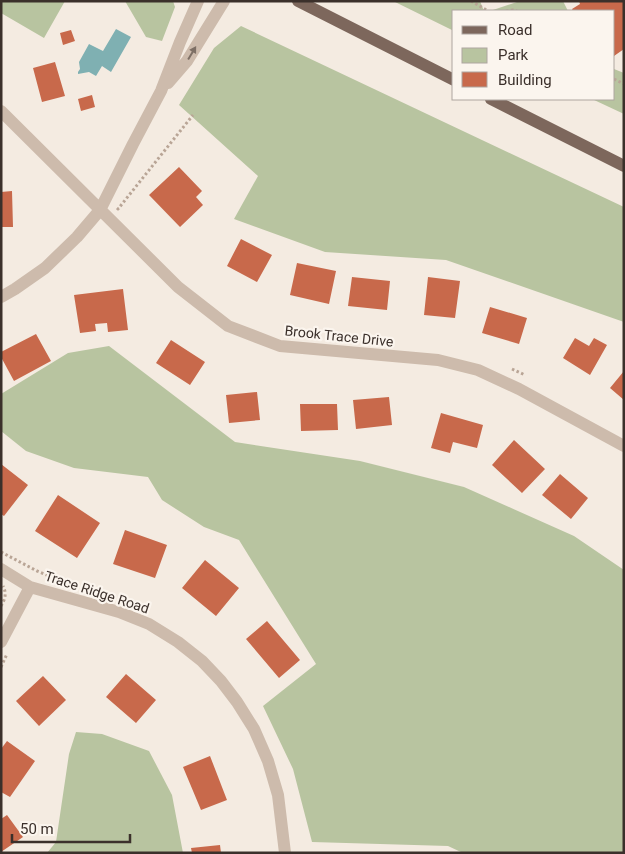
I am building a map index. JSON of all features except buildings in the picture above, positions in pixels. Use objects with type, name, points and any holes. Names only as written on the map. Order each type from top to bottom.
[{"type":"main road","points":[[298,1],[452,79]]},
{"type":"main road","points":[[493,100],[624,166]]},
{"type":"street","points":[[1,297],[45,268],[77,237],[103,204],[161,91],[198,1]]},
{"type":"street","points":[[161,91],[187,61],[224,1]]},
{"type":"street","name":"Brook Trace Drive","points":[[1,111],[103,204],[178,287],[228,326],[280,346],[438,360],[478,370],[519,389],[624,446]]},
{"type":"street","name":"Trace Ridge Road","points":[[1,569],[30,587],[119,612],[149,624],[178,642],[202,661],[237,702],[254,729],[268,761],[278,795],[285,853]]},
{"type":"street","points":[[5,646],[30,587]]},
{"type":"path","points":[[471,1],[486,10]]},
{"type":"path","points":[[118,209],[193,115]]},
{"type":"path","points":[[103,204],[118,209],[124,216]]},
{"type":"path","points":[[504,365],[529,377]]},
{"type":"path","points":[[1,552],[37,571],[61,580]]},
{"type":"path","points":[[1,584],[6,591],[5,599],[1,606]]},
{"type":"path","points":[[1,666],[5,646]]},
{"type":"green space","points":[[1,1],[65,1],[44,38],[1,13]]},
{"type":"green space","points":[[125,1],[173,1],[175,7],[162,41],[146,37]]},
{"type":"green space","points":[[393,1],[480,1],[484,10],[452,10],[452,30]]},
{"type":"green space","points":[[520,1],[563,1],[568,10],[493,10]]},
{"type":"green space","points":[[241,26],[624,207],[624,322],[446,260],[325,252],[234,219],[258,176],[179,105],[214,48]]},
{"type":"green space","points":[[615,69],[624,73],[624,114],[594,100],[615,100]]},
{"type":"green space","points":[[109,346],[235,442],[360,461],[464,487],[574,536],[624,570],[624,853],[463,853],[448,846],[312,842],[293,769],[263,706],[316,664],[239,540],[204,527],[162,500],[148,477],[74,468],[26,451],[1,431],[1,394],[68,353]]},
{"type":"green space","points":[[76,732],[102,734],[149,751],[172,795],[183,853],[47,853],[56,842],[69,754]]},
{"type":"water","points":[[116,29],[131,37],[111,72],[102,66],[96,76],[89,72],[78,74],[80,69],[79,62],[89,44],[103,51]]}]
